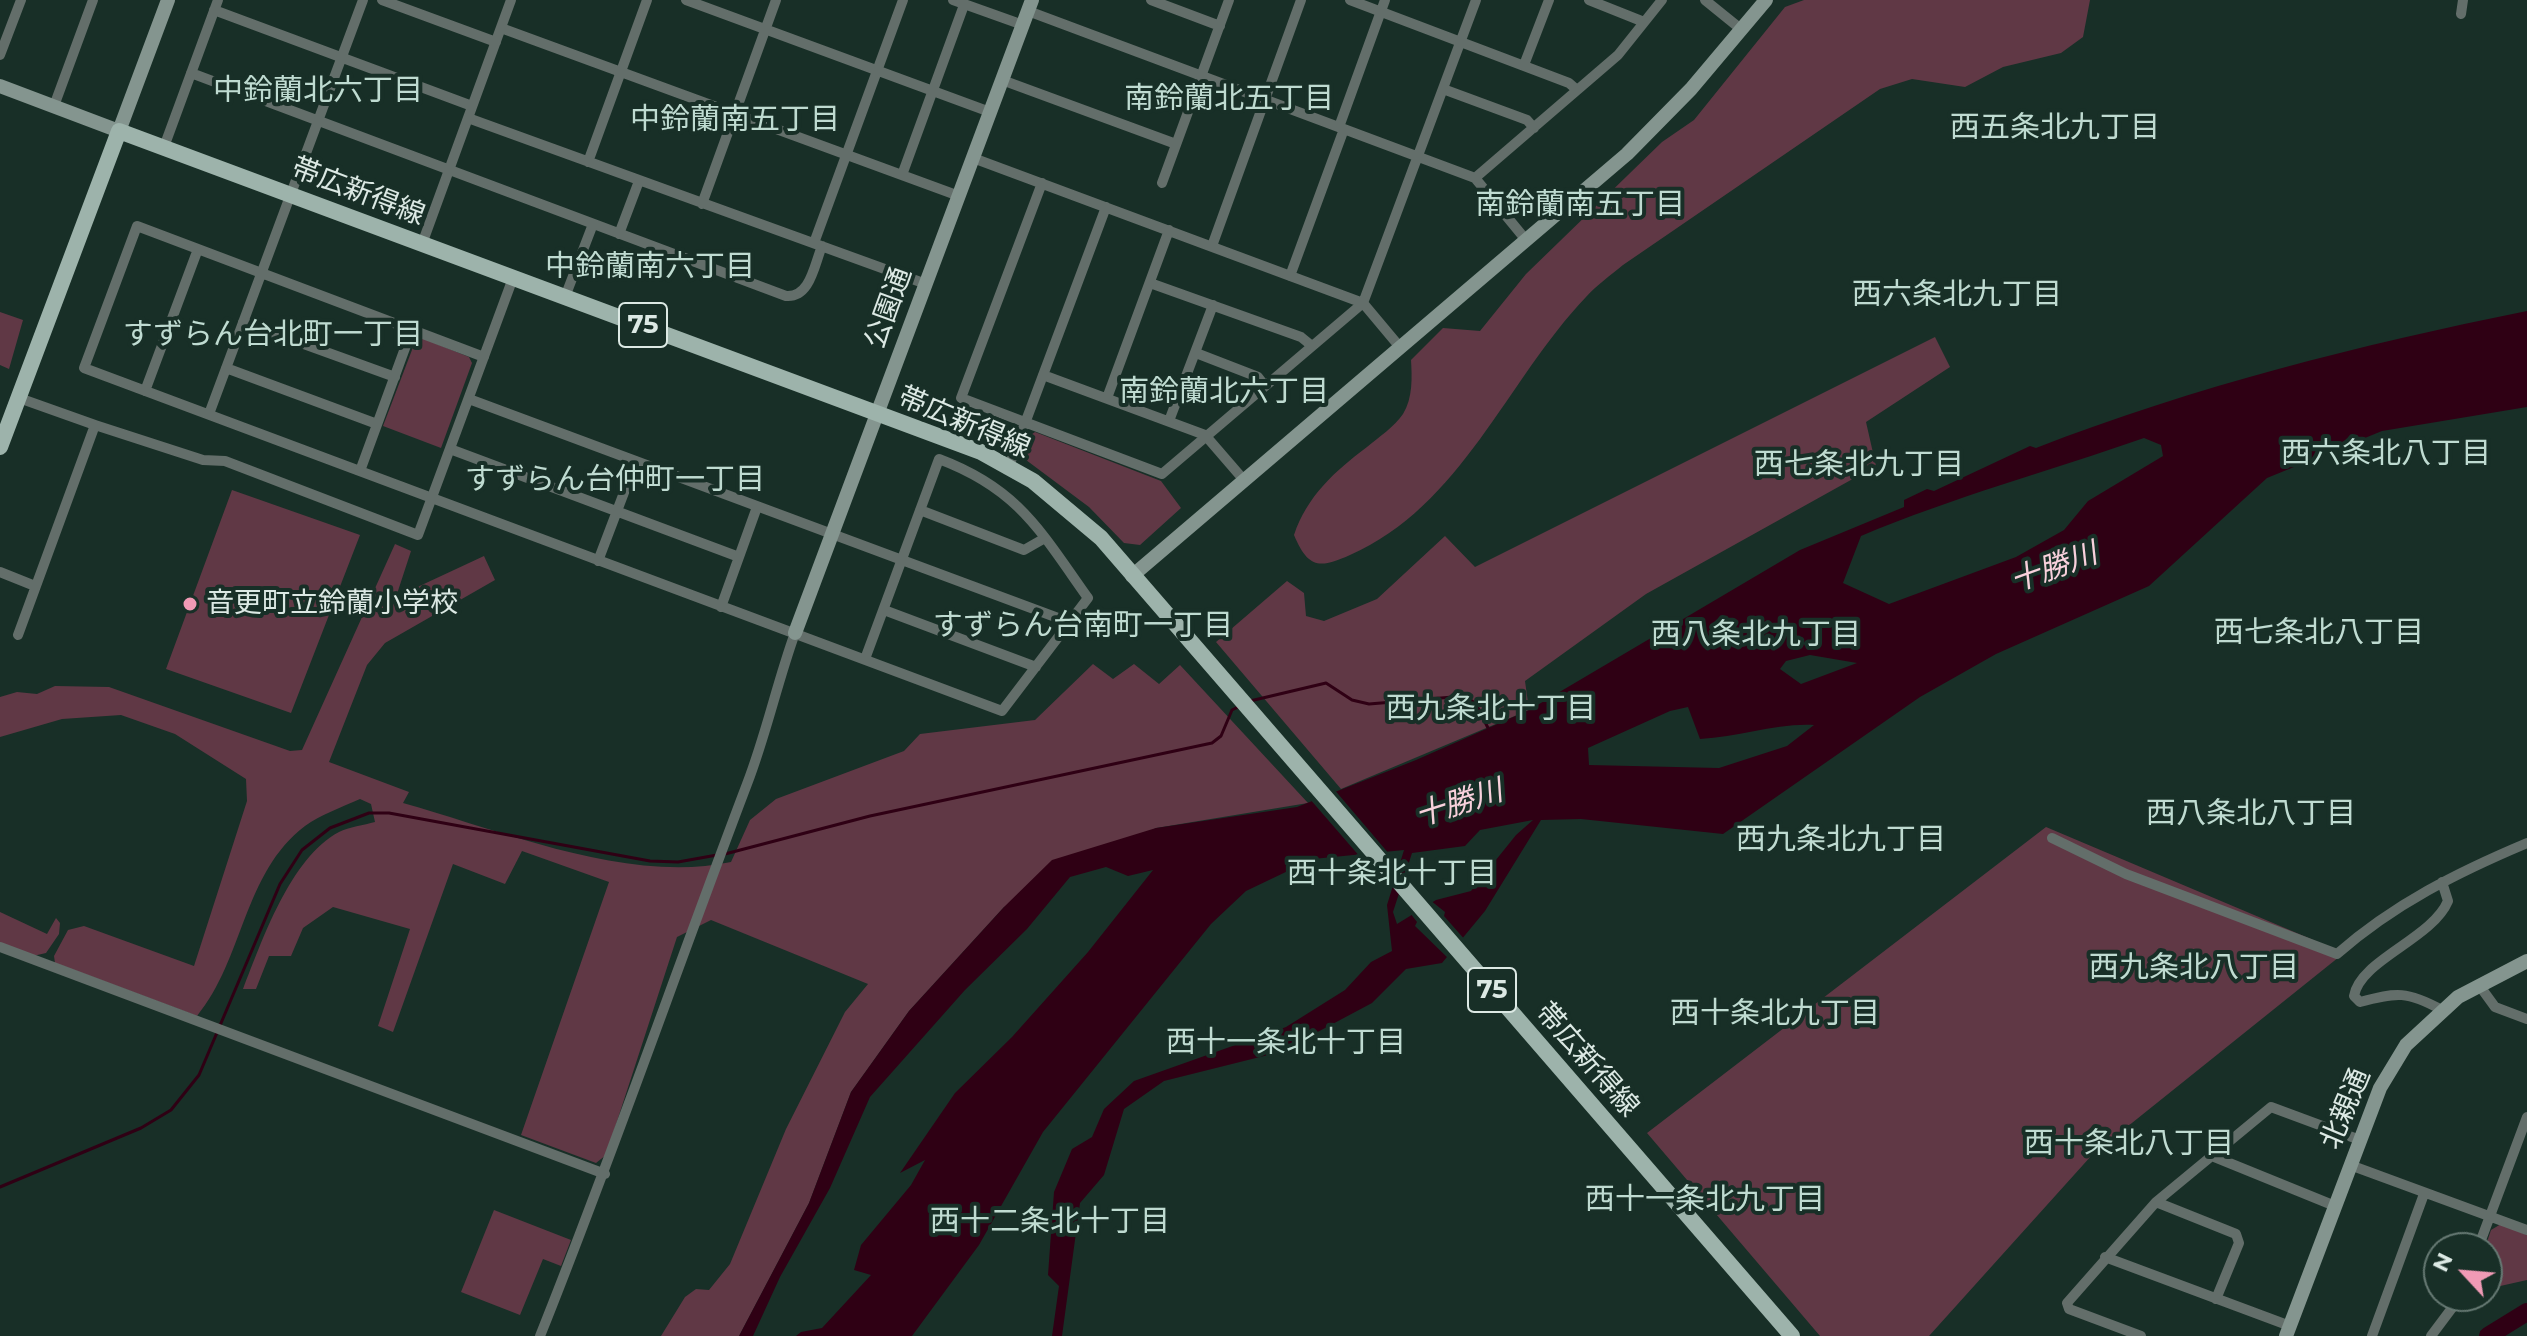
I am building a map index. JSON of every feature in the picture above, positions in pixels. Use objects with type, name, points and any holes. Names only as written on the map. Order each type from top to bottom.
[{"type":"main road","name":"帯広新得線","points":[[119,131],[877,414],[1009,466],[1055,498],[1101,538],[1792,1336]]},
{"type":"main road","points":[[0,447],[119,131]]},
{"type":"street","points":[[0,55],[21,0]]},
{"type":"street","points":[[54,106],[93,0]]},
{"type":"street","points":[[0,86],[119,131],[168,0]]},
{"type":"street","points":[[209,414],[363,0]]},
{"type":"street","points":[[382,0],[496,42]]},
{"type":"street","points":[[422,244],[511,0]]},
{"type":"street","points":[[588,162],[647,0]]},
{"type":"street","points":[[686,0],[990,112]]},
{"type":"street","points":[[702,204],[776,0]]},
{"type":"street","points":[[191,73],[786,296],[804,292],[846,154],[903,0]]},
{"type":"street","points":[[953,0],[964,5],[1028,12],[1475,178],[1526,240]]},
{"type":"street","points":[[1151,0],[1220,26]]},
{"type":"street","points":[[1162,183],[1229,0]]},
{"type":"street","points":[[1212,246],[1301,0]]},
{"type":"street","points":[[1350,0],[1383,6],[1461,42],[1569,83],[1577,90]]},
{"type":"street","points":[[1042,183],[961,398],[1162,474],[1363,303],[1476,0]]},
{"type":"street","points":[[1524,65],[1549,0]]},
{"type":"street","points":[[1589,0],[1644,22]]},
{"type":"street","points":[[1475,178],[1618,55],[1662,0]]},
{"type":"street","points":[[1705,0],[1742,30]]},
{"type":"street","points":[[1132,576],[1662,120],[1766,0]]},
{"type":"street","points":[[2461,14],[2463,0]]},
{"type":"street","points":[[164,147],[216,5],[472,106]]},
{"type":"street","points":[[902,175],[964,5]]},
{"type":"street","points":[[1290,276],[1383,6]]},
{"type":"street","name":"公園通","points":[[795,633],[1028,12]]},
{"type":"street","points":[[501,28],[959,196]]},
{"type":"street","points":[[1002,80],[1176,144]]},
{"type":"street","points":[[1443,89],[1527,120],[1534,128]]},
{"type":"street","points":[[468,118],[926,284]]},
{"type":"street","points":[[973,158],[1363,303],[1399,346]]},
{"type":"street","points":[[619,234],[639,181]]},
{"type":"street","points":[[1009,466],[1106,207]]},
{"type":"street","points":[[565,297],[593,224]]},
{"type":"street","points":[[484,357],[137,226],[84,368],[1002,711],[1088,598],[1028,514],[1000,488],[939,459],[865,659]]},
{"type":"street","points":[[1107,398],[1169,230]]},
{"type":"street","points":[[145,391],[198,249]]},
{"type":"street","points":[[19,398],[203,460],[225,461],[418,535],[513,278]]},
{"type":"street","points":[[1150,283],[1301,337],[1312,346]]},
{"type":"street","points":[[1169,421],[1213,305]]},
{"type":"street","points":[[243,322],[395,377]]},
{"type":"street","points":[[360,471],[412,329]]},
{"type":"street","points":[[1196,353],[1258,377],[1265,386]]},
{"type":"street","points":[[226,368],[377,424]]},
{"type":"street","points":[[1043,375],[1205,435],[1243,479]]},
{"type":"street","points":[[469,399],[1058,618],[1068,625]]},
{"type":"street","points":[[18,635],[95,425]]},
{"type":"street","points":[[450,449],[739,557]]},
{"type":"street","points":[[598,561],[636,461]]},
{"type":"street","points":[[721,607],[757,507]]},
{"type":"street","points":[[920,510],[1024,550],[1045,538]]},
{"type":"street","points":[[0,572],[35,586]]},
{"type":"street","points":[[884,610],[1036,667]]},
{"type":"street","points":[[540,1336],[605,1174],[716,859],[753,768],[795,633]]},
{"type":"street","points":[[2052,838],[2126,874],[2337,954],[2371,924],[2442,882],[2527,843]]},
{"type":"street","points":[[2442,882],[2448,901],[2438,921],[2374,969],[2355,986],[2354,996],[2360,1002],[2393,993],[2411,995],[2442,1010]]},
{"type":"street","points":[[0,947],[605,1174]]},
{"type":"street","name":"北親通","points":[[2290,1332],[2380,1088],[2406,1045],[2442,1010],[2479,985],[2527,961]]},
{"type":"street","points":[[2479,985],[2495,1007],[2527,1019]]},
{"type":"street","points":[[2141,1336],[2069,1309],[2070,1295],[2156,1202],[2271,1107],[2360,1140]]},
{"type":"street","points":[[2484,1232],[2527,1117]]},
{"type":"street","points":[[2212,1156],[2335,1206]]},
{"type":"street","points":[[2350,1165],[2527,1230]]},
{"type":"street","points":[[2372,1336],[2424,1194]]},
{"type":"street","points":[[2156,1202],[2236,1234],[2239,1243],[2216,1299]]},
{"type":"street","points":[[2105,1257],[2216,1299],[2290,1332]]},
{"type":"street","points":[[2431,1336],[2452,1312]]},
{"type":"shaded area","points":[[1804,0],[2090,0],[2083,37],[2061,53],[2003,67],[1965,87],[1912,79],[1880,89],[1623,265],[1590,293],[1557,330],[1480,439],[1423,506],[1389,533],[1350,555],[1322,564],[1310,560],[1294,535],[1306,508],[1333,475],[1391,428],[1403,414],[1410,394],[1411,360],[1443,328],[1480,331],[1526,274],[1662,142],[1694,120],[1785,7]]},
{"type":"shaded area","points":[[0,312],[23,320],[9,369],[0,365]]},
{"type":"shaded area","points":[[1935,337],[1950,367],[1866,422],[1876,466],[1646,594],[1525,681],[1529,710],[1341,789],[1216,642],[1287,581],[1304,593],[1306,616],[1324,621],[1377,599],[1445,536],[1475,567]]},
{"type":"shaded area","points":[[422,338],[469,357],[472,363],[441,448],[383,426],[415,342]]},
{"type":"shaded area","points":[[1035,432],[1161,481],[1181,508],[1140,545],[1124,543],[1089,507],[1022,457],[1028,437]]},
{"type":"shaded area","points":[[232,490],[360,535],[291,713],[166,669]]},
{"type":"shaded area","points":[[395,544],[411,551],[396,597],[484,556],[495,580],[385,643],[367,665],[329,762],[409,792],[403,803],[524,840],[608,860],[650,866],[691,867],[731,862],[750,820],[776,799],[904,751],[920,734],[1035,720],[1093,664],[1113,679],[1134,664],[1159,684],[1180,665],[1308,803],[1156,828],[1004,907],[909,1011],[851,1092],[809,1203],[739,1336],[661,1336],[685,1297],[696,1289],[709,1290],[730,1264],[786,1129],[845,1012],[868,984],[711,920],[677,937],[606,1155],[596,1163],[521,1135],[609,882],[522,851],[505,884],[453,864],[393,1032],[378,1026],[410,929],[333,907],[303,928],[291,956],[269,956],[256,989],[243,989],[280,902],[306,861],[339,832],[375,822],[371,804],[360,799],[311,822],[284,845],[256,892],[213,993],[197,1016],[55,963],[54,956],[68,930],[84,926],[194,966],[247,801],[246,779],[175,734],[121,715],[62,719],[0,737],[0,697],[17,692],[37,694],[55,686],[109,687],[290,751],[302,750]]},
{"type":"shaded area","points":[[2046,827],[2344,953],[2092,1155],[1929,1336],[1820,1336],[1647,1133]]},
{"type":"shaded area","points":[[0,912],[47,934],[56,918],[60,923],[59,934],[46,953],[33,956],[0,943]]},
{"type":"shaded area","points":[[494,1210],[571,1240],[561,1266],[543,1259],[520,1315],[461,1292]]},
{"type":"shaded area","points":[[2501,1224],[2527,1235],[2527,1280],[2503,1285],[2503,1232],[2491,1230]]},
{"type":"water","name":"十勝川","points":[[2527,311],[2527,407],[2382,431],[2267,478],[2149,586],[1996,654],[1920,697],[1723,834],[1581,819],[1541,820],[1485,911],[1442,963],[1406,969],[1372,1003],[1280,1052],[1164,1081],[1124,1109],[1104,1175],[1080,1203],[1062,1336],[1052,1336],[1059,1286],[1048,1275],[1054,1192],[1072,1149],[1092,1137],[1104,1109],[1134,1081],[1286,1027],[1345,990],[1371,962],[1392,951],[1387,905],[1404,850],[1313,859],[1246,891],[1211,924],[1043,1132],[979,1245],[912,1336],[796,1336],[822,1328],[871,1275],[854,1270],[861,1245],[911,1185],[925,1160],[900,1173],[955,1093],[1012,1037],[1088,952],[1153,870],[1128,876],[1106,867],[1070,877],[1027,929],[965,990],[870,1097],[830,1188],[780,1277],[753,1336],[739,1336],[809,1203],[851,1092],[909,1011],[1004,907],[1052,860],[1156,828],[1297,807],[1416,760],[1529,710],[1800,550],[1904,507],[1904,500],[1927,489],[1934,491],[2030,446],[2036,448],[2217,386]],"holes":[[[2144,438],[2161,445],[2163,456],[2088,501],[2064,530],[2016,557],[1889,604],[1843,583],[1861,536],[1966,497]],[[1810,655],[1857,663],[1801,684],[1780,669],[1786,661]],[[1688,707],[1700,739],[1786,726],[1814,725],[1787,746],[1719,768],[1589,765],[1588,748],[1670,711]],[[1533,820],[1516,835],[1471,891],[1436,900],[1397,924],[1393,912],[1412,853],[1465,846],[1480,830]]]},
{"type":"pier","points":[[1333,788],[1390,855],[1361,858],[1309,798]]},
{"type":"pier","points":[[1430,900],[1445,912],[1444,916],[1466,941],[1450,960],[1415,926],[1417,922],[1410,913]]},
{"type":"waterway","points":[[1250,701],[1326,683],[1352,700],[1369,704],[1465,696],[1476,704],[1490,732]]},
{"type":"waterway","points":[[725,854],[870,816],[1212,743],[1221,736],[1232,710],[1240,706]]},
{"type":"waterway","points":[[0,1187],[141,1128],[171,1110],[199,1075],[280,884],[302,850],[330,828],[369,813],[389,813],[650,861],[678,862],[717,855]]},
{"type":"waterway","points":[[2488,1336],[2527,1312]]},
{"type":"place","name":"音更町立鈴蘭小学校","points":[[190,604]]},
{"type":"district","name":"中鈴蘭北六丁目","points":[[318,91]]},
{"type":"district","name":"南鈴蘭北五丁目","points":[[1229,99]]},
{"type":"district","name":"中鈴蘭南五丁目","points":[[735,120]]},
{"type":"district","name":"西五条北九丁目","points":[[2055,128]]},
{"type":"district","name":"南鈴蘭南五丁目","points":[[1580,205]]},
{"type":"district","name":"中鈴蘭南六丁目","points":[[650,267]]},
{"type":"district","name":"西六条北九丁目","points":[[1957,295]]},
{"type":"district","name":"すずらん台北町一丁目","points":[[273,335]]},
{"type":"district","name":"南鈴蘭北六丁目","points":[[1224,392]]},
{"type":"district","name":"西六条北八丁目","points":[[2386,454]]},
{"type":"district","name":"西七条北九丁目","points":[[1859,465]]},
{"type":"district","name":"すずらん台仲町一丁目","points":[[615,480]]},
{"type":"district","name":"すずらん台南町一丁目","points":[[1083,626]]},
{"type":"district","name":"西七条北八丁目","points":[[2319,633]]},
{"type":"district","name":"西八条北九丁目","points":[[1756,635]]},
{"type":"district","name":"西九条北十丁目","points":[[1491,709]]},
{"type":"district","name":"西八条北八丁目","points":[[2251,814]]},
{"type":"district","name":"西九条北九丁目","points":[[1841,840]]},
{"type":"district","name":"西十条北十丁目","points":[[1392,874]]},
{"type":"district","name":"西九条北八丁目","points":[[2194,968]]},
{"type":"district","name":"西十条北九丁目","points":[[1775,1014]]},
{"type":"district","name":"西十一条北十丁目","points":[[1286,1043]]},
{"type":"district","name":"西十条北八丁目","points":[[2129,1144]]},
{"type":"district","name":"西十一条北九丁目","points":[[1705,1200]]},
{"type":"district","name":"西十二条北十丁目","points":[[1050,1222]]}]
